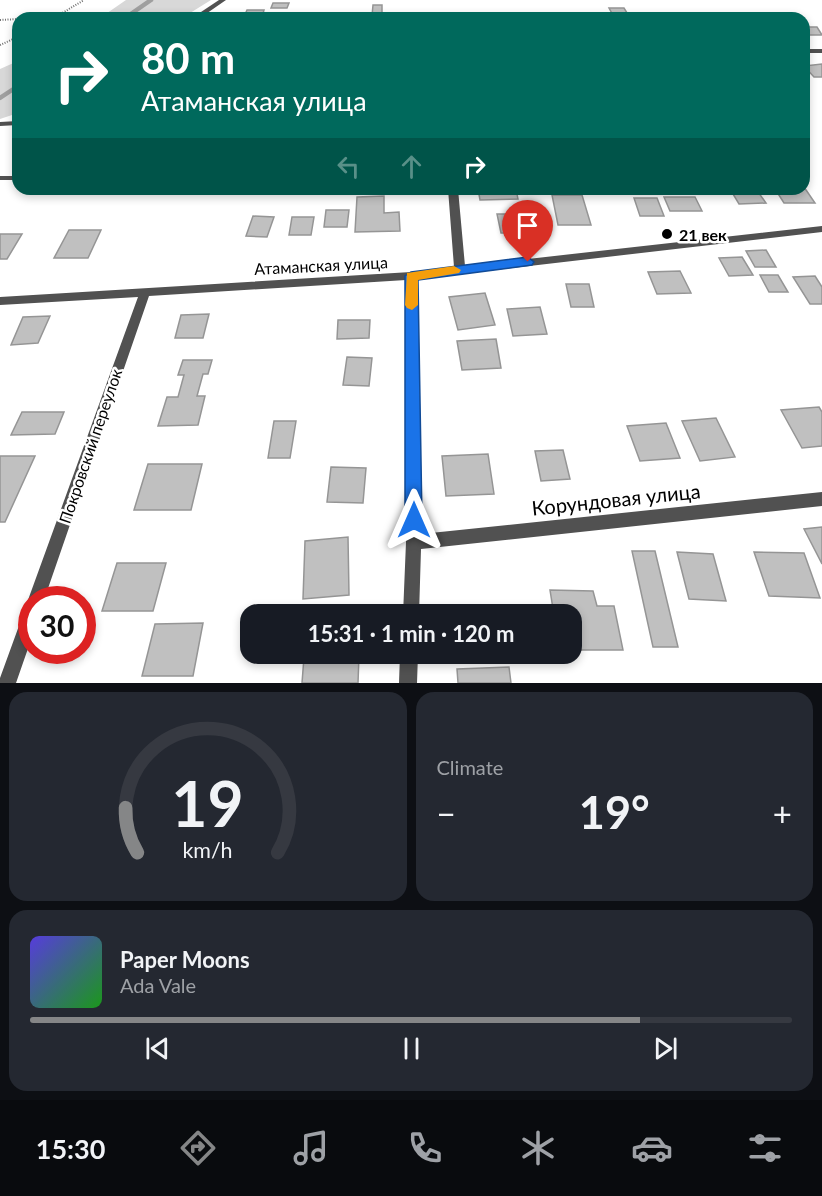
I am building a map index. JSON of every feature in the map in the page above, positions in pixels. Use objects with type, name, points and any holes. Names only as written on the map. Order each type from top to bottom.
[{"type":"street","points":[[204,12],[223,0]]},
{"type":"street","points":[[454,195],[460,269]]},
{"type":"street","name":"Атаманская улица","points":[[0,301],[411,276],[822,229]]},
{"type":"street","points":[[411,276],[414,542],[411,604]]},
{"type":"street","name":"Покровский переулок","points":[[41,586],[144,292]]},
{"type":"street","name":"Корундовая улица","points":[[414,542],[822,499]]},
{"type":"street","points":[[6,683],[18,650]]},
{"type":"street","points":[[408,683],[409,664]]},
{"type":"path","points":[[64,12],[84,0]]},
{"type":"shaded area","points":[[126,0],[211,0],[192,12],[109,12]]},
{"type":"shaded area","points":[[12,64],[12,115],[0,119],[0,69]]},
{"type":"building","points":[[273,3],[289,3],[287,8],[271,8]]},
{"type":"building","points":[[373,5],[382,5],[382,12],[372,12]]},
{"type":"building","points":[[609,8],[624,8],[626,12],[611,12]]},
{"type":"building","points":[[247,10],[264,10],[263,12],[246,12]]},
{"type":"building","points":[[810,27],[817,27],[822,35],[810,35]]},
{"type":"building","points":[[822,64],[822,77],[814,77],[810,73],[810,65]]},
{"type":"building","points":[[479,195],[517,195],[518,199],[480,200]]},
{"type":"building","points":[[552,195],[582,195],[591,225],[558,225]]},
{"type":"building","points":[[734,195],[760,195],[766,203],[739,204]]},
{"type":"building","points":[[779,195],[810,195],[815,203],[784,203]]},
{"type":"building","points":[[384,196],[384,213],[399,212],[400,231],[355,232],[357,197]]},
{"type":"building","points":[[664,197],[695,197],[702,211],[670,211]]},
{"type":"building","points":[[634,198],[657,198],[664,216],[640,216]]},
{"type":"building","points":[[326,210],[349,210],[347,227],[324,227]]},
{"type":"building","points":[[497,214],[525,214],[529,233],[501,233]]},
{"type":"building","points":[[253,216],[274,217],[267,237],[246,236]]},
{"type":"building","points":[[292,217],[314,217],[311,235],[289,235]]},
{"type":"building","points":[[69,230],[101,230],[88,258],[54,258]]},
{"type":"building","points":[[0,234],[22,234],[7,259],[0,259]]},
{"type":"building","points":[[766,250],[776,267],[755,267],[746,251]]},
{"type":"building","points":[[742,257],[753,275],[729,276],[719,258]]},
{"type":"building","points":[[680,271],[691,293],[657,294],[648,272]]},
{"type":"building","points":[[760,275],[778,275],[788,292],[769,292]]},
{"type":"building","points":[[815,276],[822,287],[822,304],[810,304],[793,277]]},
{"type":"building","points":[[566,284],[589,284],[594,307],[571,307]]},
{"type":"building","points":[[485,293],[495,325],[458,330],[449,297]]},
{"type":"building","points":[[540,307],[547,334],[513,336],[507,309]]},
{"type":"building","points":[[209,314],[203,338],[175,338],[181,315]]},
{"type":"building","points":[[50,316],[38,343],[11,345],[23,317]]},
{"type":"building","points":[[338,320],[370,320],[369,338],[337,339]]},
{"type":"building","points":[[496,339],[501,368],[462,370],[457,341]]},
{"type":"building","points":[[347,357],[372,358],[369,386],[343,385]]},
{"type":"building","points":[[183,360],[212,360],[208,374],[203,374],[197,396],[205,396],[198,425],[158,426],[167,397],[178,397],[184,375],[178,375]]},
{"type":"building","points":[[819,407],[822,412],[822,446],[802,448],[781,410]]},
{"type":"building","points":[[22,412],[64,412],[55,434],[11,435]]},
{"type":"building","points":[[716,418],[735,457],[700,461],[682,421]]},
{"type":"building","points":[[274,421],[296,421],[290,458],[268,458]]},
{"type":"building","points":[[666,423],[680,458],[640,461],[627,426]]},
{"type":"building","points":[[563,450],[570,479],[541,481],[535,451]]},
{"type":"building","points":[[488,454],[494,494],[446,496],[442,456]]},
{"type":"building","points":[[0,456],[35,456],[5,522],[0,522]]},
{"type":"building","points":[[148,464],[202,464],[191,510],[134,510]]},
{"type":"building","points":[[331,467],[366,468],[363,503],[327,502]]},
{"type":"building","points":[[822,527],[822,564],[804,529]]},
{"type":"building","points":[[348,537],[349,595],[303,599],[305,541]]},
{"type":"building","points":[[632,551],[655,551],[678,647],[653,647]]},
{"type":"building","points":[[677,552],[713,554],[726,601],[689,599]]},
{"type":"building","points":[[754,552],[804,553],[820,598],[769,596]]},
{"type":"building","points":[[117,563],[166,563],[153,611],[102,611]]},
{"type":"building","points":[[550,590],[593,591],[597,606],[614,606],[623,650],[582,650],[582,604],[552,604]]},
{"type":"building","points":[[203,623],[193,676],[142,676],[155,624]]},
{"type":"building","points":[[303,664],[359,664],[358,683],[302,683]]},
{"type":"building","points":[[509,667],[511,683],[458,683],[457,669]]},
{"type":"waterway","points":[[134,12],[151,0]]},
{"type":"waterway","points":[[0,98],[12,90]]},
{"type":"slow traffic","points":[[412,305],[411,276],[454,270]]},
{"type":"place","name":"21 век","points":[[667,234]]},
{"type":"route","points":[[414,520],[411,276],[528,262]]}]
